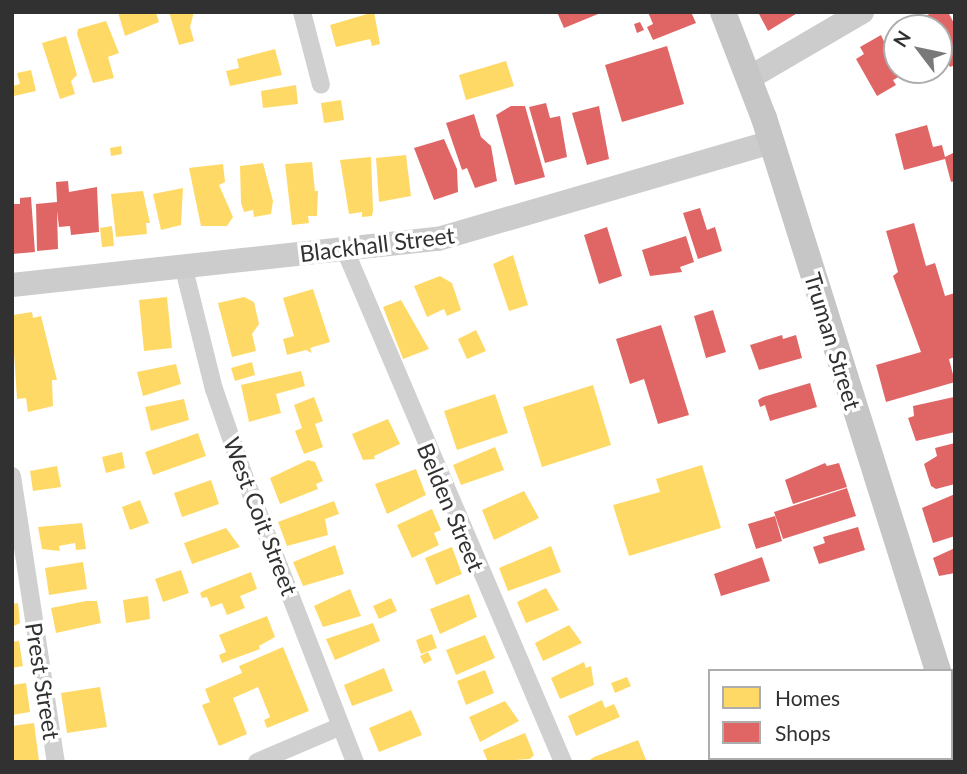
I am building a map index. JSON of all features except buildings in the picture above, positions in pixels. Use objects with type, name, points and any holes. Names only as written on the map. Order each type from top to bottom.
[{"type":"main road","name":"Truman Street","points":[[723,12],[771,142],[938,669]]},
{"type":"street","points":[[302,12],[321,85]]},
{"type":"street","points":[[749,78],[862,12]]},
{"type":"street","name":"Blackhall Street","points":[[12,285],[345,250],[470,231],[771,142]]},
{"type":"street","name":"Belden Street","points":[[345,250],[563,762]]},
{"type":"street","name":"West Coit Street","points":[[183,265],[214,389],[244,476],[355,762]]},
{"type":"street","name":"Prest Street","points":[[12,475],[56,762]]},
{"type":"street","points":[[257,762],[341,726]]}]
